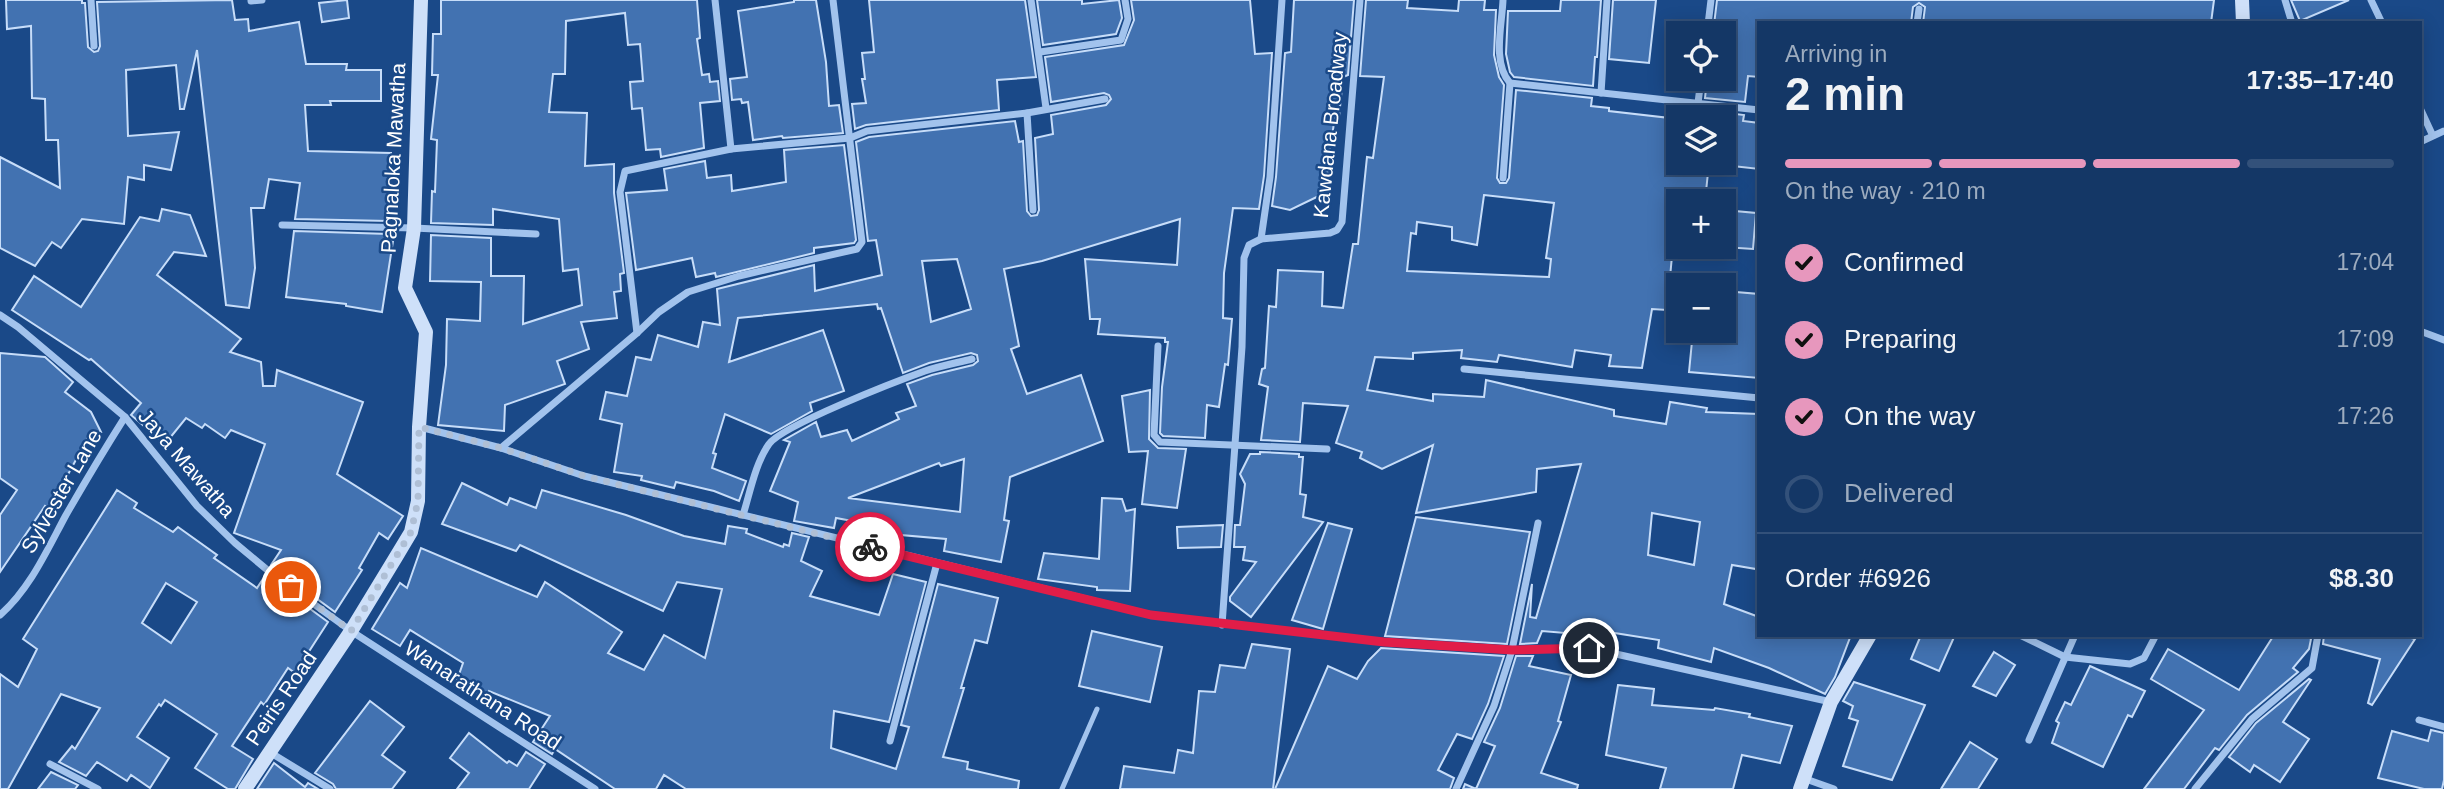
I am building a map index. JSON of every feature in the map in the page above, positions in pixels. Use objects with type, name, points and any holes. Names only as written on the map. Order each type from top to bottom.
[{"type":"street","points":[[91,0],[94,46]]},
{"type":"street","points":[[251,1],[262,0]]},
{"type":"street","name":"Pagnaloka Mawatha","points":[[351,631],[411,532],[418,501],[419,427],[426,332],[405,288],[414,228],[421,0]]},
{"type":"street","points":[[715,0],[731,149]]},
{"type":"street","points":[[501,448],[659,312],[688,292],[739,276],[857,249],[862,242],[833,0]]},
{"type":"street","points":[[1031,0],[1046,108]]},
{"type":"street","points":[[1040,52],[1121,40],[1128,19],[1125,0]]},
{"type":"street","points":[[1222,625],[1242,347],[1244,258],[1249,245],[1261,240],[1270,177],[1282,0]]},
{"type":"street","name":"Kawdana Broadway","points":[[1261,240],[1330,233],[1337,230],[1342,222],[1360,0]]},
{"type":"street","points":[[1503,0],[1500,55],[1503,76],[1510,83],[1757,110]]},
{"type":"street","points":[[1601,93],[1607,0]]},
{"type":"street","points":[[1709,21],[1712,0]]},
{"type":"street","points":[[2242,0],[2243,21]]},
{"type":"street","points":[[2285,0],[2291,21]]},
{"type":"street","points":[[2371,0],[2381,21]]},
{"type":"street","points":[[1917,21],[1919,9]]},
{"type":"street","points":[[1503,178],[1510,83]]},
{"type":"street","points":[[1698,103],[1700,91]]},
{"type":"street","points":[[637,333],[620,192],[625,171],[731,149],[850,138],[867,131],[1027,113],[1105,99]]},
{"type":"street","points":[[2422,112],[2432,134]]},
{"type":"street","points":[[1027,113],[1033,210]]},
{"type":"street","points":[[2422,141],[2444,131]]},
{"type":"street","points":[[282,225],[536,234]]},
{"type":"street","name":"Jaya Mawatha","points":[[0,315],[125,417],[197,506],[235,543],[271,573],[351,631]]},
{"type":"street","points":[[2422,332],[2444,340]]},
{"type":"street","points":[[1158,346],[1154,435],[1160,442],[1327,449]]},
{"type":"street","points":[[743,516],[759,466],[773,440],[799,423],[927,370],[972,359]]},
{"type":"street","points":[[1464,369],[1757,398]]},
{"type":"street","name":"Sylvester Lane","points":[[0,615],[13,604],[32,577],[90,472],[125,417]]},
{"type":"street","points":[[419,427],[501,448],[584,476],[1151,615],[1384,642],[1512,650],[1589,648],[1831,702]]},
{"type":"street","points":[[1456,789],[1494,706],[1512,650],[1538,523]]},
{"type":"street","points":[[890,741],[937,563]]},
{"type":"street","name":"Peiris Road","points":[[244,789],[271,753],[351,631]]},
{"type":"street","name":"Wanarathana Road","points":[[351,631],[595,789]]},
{"type":"street","points":[[1834,789],[1801,783],[1831,702],[1869,637]]},
{"type":"street","points":[[2024,637],[2065,657],[2130,664],[2144,658],[2155,637]]},
{"type":"street","points":[[2029,740],[2074,637]]},
{"type":"street","points":[[2195,789],[2252,719],[2312,668],[2318,637]]},
{"type":"street","points":[[2420,720],[2444,727]]},
{"type":"street","points":[[271,753],[330,789]]},
{"type":"street","points":[[50,764],[98,789]]},
{"type":"lane","points":[[1062,789],[1097,709]]},
{"type":"building","points":[[6,0],[82,0],[82,3],[85,3],[88,47],[94,52],[98,51],[100,46],[97,2],[232,0],[235,20],[248,19],[249,31],[299,22],[306,64],[347,64],[346,70],[381,70],[381,101],[330,101],[331,105],[305,105],[308,151],[391,153],[389,221],[295,219],[300,183],[269,179],[264,208],[251,208],[255,268],[249,308],[226,305],[197,50],[184,109],[180,109],[176,65],[126,70],[128,136],[179,132],[171,170],[144,165],[144,180],[128,177],[124,224],[82,219],[61,248],[52,242],[35,266],[0,248],[0,157],[60,188],[58,140],[46,140],[45,99],[32,98],[31,26],[7,29]]},
{"type":"building","points":[[347,0],[349,18],[322,22],[319,3]]},
{"type":"building","points":[[441,0],[697,0],[700,38],[697,39],[702,75],[709,74],[710,82],[718,81],[720,101],[700,103],[704,148],[661,157],[660,149],[646,150],[642,108],[632,109],[630,82],[643,81],[640,44],[628,45],[625,13],[566,21],[565,74],[553,74],[549,112],[587,113],[585,166],[614,164],[614,193],[624,273],[620,274],[621,291],[614,292],[617,318],[581,322],[589,349],[557,361],[565,384],[505,405],[504,431],[438,425],[446,365],[447,319],[480,321],[481,282],[430,281],[431,235],[491,238],[491,276],[524,276],[523,324],[582,305],[578,269],[563,271],[559,219],[493,209],[493,225],[431,223],[437,140],[431,139],[438,75],[432,75],[433,34],[441,34]]},
{"type":"building","points":[[794,0],[816,0],[826,62],[829,106],[839,105],[843,133],[753,140],[748,102],[742,103],[741,99],[732,100],[730,79],[747,77],[738,11]]},
{"type":"building","points":[[869,0],[1025,0],[1036,77],[997,80],[999,110],[866,125],[855,129],[852,104],[866,103],[862,53],[874,52]]},
{"type":"building","points":[[1037,0],[1082,0],[1082,4],[1119,0],[1122,18],[1116,34],[1043,45]]},
{"type":"building","points":[[1131,0],[1250,0],[1255,54],[1272,53],[1264,176],[1259,209],[1233,208],[1224,273],[1223,318],[1232,319],[1228,365],[1225,364],[1219,407],[1207,405],[1205,438],[1163,436],[1160,433],[1168,342],[1165,342],[1165,338],[1098,334],[1100,319],[1090,319],[1085,259],[1177,265],[1180,219],[1042,261],[1004,269],[1019,346],[1011,349],[1027,394],[1081,375],[1103,441],[1010,477],[1004,520],[1009,521],[1001,562],[944,551],[946,539],[878,533],[879,526],[836,518],[834,528],[794,521],[798,502],[770,491],[790,442],[784,440],[816,422],[821,437],[847,430],[852,441],[899,419],[896,413],[916,406],[907,384],[973,365],[978,361],[977,355],[971,353],[929,363],[903,373],[881,308],[878,309],[877,304],[738,318],[729,362],[823,330],[844,391],[810,403],[812,411],[771,434],[725,414],[713,453],[716,454],[712,468],[746,481],[739,501],[714,491],[676,482],[674,488],[641,480],[642,476],[614,472],[622,424],[600,419],[606,392],[627,396],[636,357],[651,360],[658,335],[698,347],[703,322],[720,325],[717,289],[814,265],[815,291],[882,275],[876,240],[868,241],[856,142],[869,137],[1015,121],[1019,142],[1023,141],[1027,211],[1031,216],[1037,215],[1039,210],[1035,138],[1053,134],[1051,115],[1106,105],[1111,99],[1104,93],[1051,102],[1045,57],[1124,45],[1134,20]],"holes":[[[957,259],[971,309],[931,322],[922,261]],[[964,459],[960,512],[848,498],[939,463],[941,466]]]},
{"type":"building","points":[[1294,0],[1354,0],[1348,75],[1343,77],[1339,117],[1335,117],[1328,161],[1327,192],[1290,210],[1272,206],[1285,53],[1291,52]]},
{"type":"building","points":[[1366,0],[1408,0],[1407,8],[1458,11],[1459,0],[1485,0],[1484,10],[1496,10],[1494,55],[1499,77],[1504,85],[1497,178],[1500,183],[1506,183],[1509,178],[1516,90],[1592,98],[1591,106],[1609,108],[1609,111],[1666,118],[1666,175],[1708,175],[1706,189],[1666,189],[1666,259],[1672,259],[1670,273],[1666,273],[1666,310],[1652,309],[1642,368],[1609,366],[1611,355],[1575,350],[1572,367],[1499,355],[1497,362],[1461,358],[1462,350],[1413,353],[1413,359],[1375,357],[1367,390],[1433,401],[1433,394],[1484,397],[1486,380],[1614,410],[1614,416],[1666,424],[1670,402],[1707,408],[1706,412],[1757,414],[1756,569],[1732,565],[1724,604],[1757,616],[1757,637],[1850,637],[1835,677],[1825,694],[1769,668],[1714,648],[1711,662],[1658,648],[1659,640],[1608,632],[1608,637],[1579,628],[1577,634],[1542,631],[1537,643],[1520,644],[1532,584],[1530,617],[1536,618],[1581,464],[1537,469],[1536,492],[1416,513],[1433,445],[1382,469],[1360,458],[1362,452],[1336,443],[1348,406],[1303,403],[1300,442],[1261,440],[1268,387],[1259,384],[1262,369],[1265,368],[1269,306],[1276,307],[1278,270],[1323,272],[1322,306],[1343,308],[1353,244],[1358,244],[1367,157],[1373,158],[1384,77],[1360,76]],"holes":[[[1484,195],[1554,203],[1546,258],[1551,259],[1549,277],[1407,271],[1411,233],[1416,234],[1417,222],[1452,227],[1452,240],[1477,245]],[[1652,513],[1700,522],[1694,565],[1648,555]]]},
{"type":"building","points":[[1561,0],[1601,0],[1593,86],[1514,77],[1510,72],[1506,54],[1508,11],[1560,11]]},
{"type":"building","points":[[1613,0],[1656,0],[1649,63],[1609,59]]},
{"type":"building","points":[[1717,0],[2214,0],[2211,21],[1923,21],[1925,7],[1919,3],[1913,7],[1911,21],[1757,21],[1757,77],[1748,76],[1745,102],[1705,98],[1706,91],[1736,91],[1736,21],[1714,21]]},
{"type":"building","points":[[2291,0],[2349,0],[2300,21]]},
{"type":"building","points":[[1736,114],[1744,115],[1743,121],[1757,123],[1757,169],[1736,166]]},
{"type":"building","points":[[844,145],[856,240],[854,243],[814,248],[814,253],[716,277],[715,273],[696,277],[692,258],[636,270],[626,193],[667,190],[664,169],[705,161],[707,178],[731,175],[732,191],[786,182],[784,150]]},
{"type":"building","points":[[162,209],[190,215],[206,256],[174,252],[157,275],[241,339],[230,352],[261,362],[263,386],[275,386],[277,370],[363,402],[337,474],[403,516],[388,539],[379,533],[359,568],[362,570],[335,612],[271,565],[281,550],[234,533],[265,444],[231,430],[225,438],[205,424],[202,428],[186,418],[165,444],[131,415],[141,403],[91,359],[12,310],[34,276],[81,307],[140,217],[159,221]]},
{"type":"building","points":[[1736,211],[1756,213],[1753,249],[1736,248]]},
{"type":"building","points":[[294,231],[389,234],[389,240],[393,241],[382,312],[346,304],[286,297]]},
{"type":"building","points":[[1736,292],[1757,294],[1757,378],[1689,372],[1692,343],[1736,343]]},
{"type":"building","points":[[0,353],[45,357],[73,382],[65,392],[91,412],[101,432],[90,434],[65,480],[72,486],[54,512],[45,506],[0,572],[0,515],[17,490],[0,478]]},
{"type":"building","points":[[1150,390],[1149,439],[1158,448],[1186,449],[1177,508],[1142,504],[1148,451],[1129,452],[1122,396]]},
{"type":"building","points":[[1250,454],[1299,454],[1299,457],[1303,457],[1300,494],[1306,495],[1303,517],[1323,522],[1251,617],[1230,601],[1230,597],[1256,562],[1243,560],[1245,547],[1234,547],[1235,525],[1240,525],[1245,484],[1240,474]]},
{"type":"building","points":[[462,483],[507,505],[510,498],[536,508],[542,490],[626,515],[684,536],[725,544],[728,526],[747,529],[746,533],[783,547],[784,544],[789,546],[792,533],[809,537],[801,561],[822,571],[810,596],[879,615],[893,574],[926,582],[889,722],[834,711],[831,748],[896,769],[909,727],[901,725],[938,584],[998,598],[987,643],[975,640],[943,757],[968,762],[967,769],[1019,781],[1018,789],[686,789],[664,775],[656,789],[615,789],[555,749],[552,754],[533,742],[550,716],[489,691],[487,697],[455,686],[463,663],[410,630],[400,646],[372,629],[400,583],[407,588],[421,548],[537,597],[545,582],[622,632],[608,653],[644,670],[664,635],[705,658],[722,589],[677,582],[663,611],[520,545],[516,551],[442,524]]},
{"type":"building","points":[[117,490],[137,503],[134,508],[173,532],[178,527],[217,555],[214,558],[257,588],[265,576],[328,622],[295,673],[288,668],[264,705],[261,702],[232,746],[253,759],[235,789],[228,789],[195,768],[217,734],[165,700],[161,706],[159,704],[137,737],[169,758],[150,788],[131,775],[127,781],[97,762],[86,776],[59,762],[72,746],[75,749],[100,708],[61,694],[8,789],[0,789],[0,674],[18,687],[37,649],[23,639]],"holes":[[[166,583],[197,602],[171,643],[142,623]]]},
{"type":"building","points":[[1102,498],[1122,499],[1126,511],[1135,509],[1130,591],[1097,590],[1097,587],[1038,579],[1044,553],[1099,559]]},
{"type":"building","points":[[1416,517],[1530,532],[1507,644],[1385,636]]},
{"type":"building","points":[[1328,523],[1352,529],[1323,629],[1292,620]]},
{"type":"building","points":[[1223,525],[1221,547],[1178,548],[1177,527]]},
{"type":"building","points":[[1092,631],[1162,647],[1150,702],[1079,686]]},
{"type":"building","points":[[1920,637],[1954,637],[1939,671],[1911,659]]},
{"type":"building","points":[[2273,637],[2311,639],[2309,649],[2293,668],[2298,672],[2247,715],[2219,750],[2215,748],[2184,789],[2144,789],[2204,710],[2151,679],[2168,649],[2239,690]]},
{"type":"building","points":[[2324,637],[2415,639],[2372,705],[2368,703],[2380,659],[2323,644]]},
{"type":"building","points":[[1252,644],[1290,649],[1273,789],[1120,789],[1124,766],[1174,773],[1178,750],[1193,753],[1199,691],[1215,692],[1220,665],[1245,668]]},
{"type":"building","points":[[1381,648],[1504,656],[1488,704],[1472,739],[1457,734],[1438,770],[1454,778],[1450,789],[1275,789],[1328,666],[1357,679],[1368,661]]},
{"type":"building","points":[[1994,652],[2015,665],[1996,696],[1973,686]]},
{"type":"building","points":[[1516,656],[1533,656],[1529,666],[1571,675],[1558,721],[1561,722],[1541,773],[1578,785],[1577,789],[1476,789],[1495,746],[1484,742],[1500,708]]},
{"type":"building","points":[[2090,666],[2145,691],[2132,717],[2128,715],[2103,767],[2052,743],[2059,723],[2056,721],[2065,702],[2071,705]]},
{"type":"building","points":[[2311,680],[2283,722],[2309,739],[2280,782],[2254,765],[2250,772],[2229,757],[2256,723]]},
{"type":"building","points":[[1854,682],[1925,705],[1892,780],[1843,766],[1858,721],[1849,718],[1853,706],[1843,701]]},
{"type":"building","points":[[1618,685],[1654,689],[1652,705],[1715,708],[1750,714],[1749,717],[1792,726],[1780,763],[1742,755],[1733,789],[1660,789],[1666,768],[1606,755]]},
{"type":"building","points":[[370,701],[404,727],[382,755],[405,772],[392,789],[336,789],[333,784],[315,773]]},
{"type":"building","points":[[2431,730],[2444,733],[2442,789],[2424,789],[2378,778],[2392,731],[2428,741]]},
{"type":"building","points":[[469,733],[507,763],[509,761],[517,766],[526,752],[545,764],[529,789],[457,789],[469,773],[450,758]]},
{"type":"building","points":[[1970,742],[1997,759],[1978,789],[1941,789]]},
{"type":"building","points":[[274,763],[305,787],[308,783],[318,789],[257,789]]},
{"type":"building","points":[[51,772],[78,785],[75,789],[38,789]]},
{"type":"building","points":[[1465,784],[1476,789],[1463,789]]},
{"type":"way so far","points":[[291,587],[351,631],[411,532],[418,501],[419,427],[501,448],[584,476],[870,547]]},
{"type":"route","points":[[870,547],[1151,615],[1222,625],[1384,642],[1512,650],[1589,648]]}]
